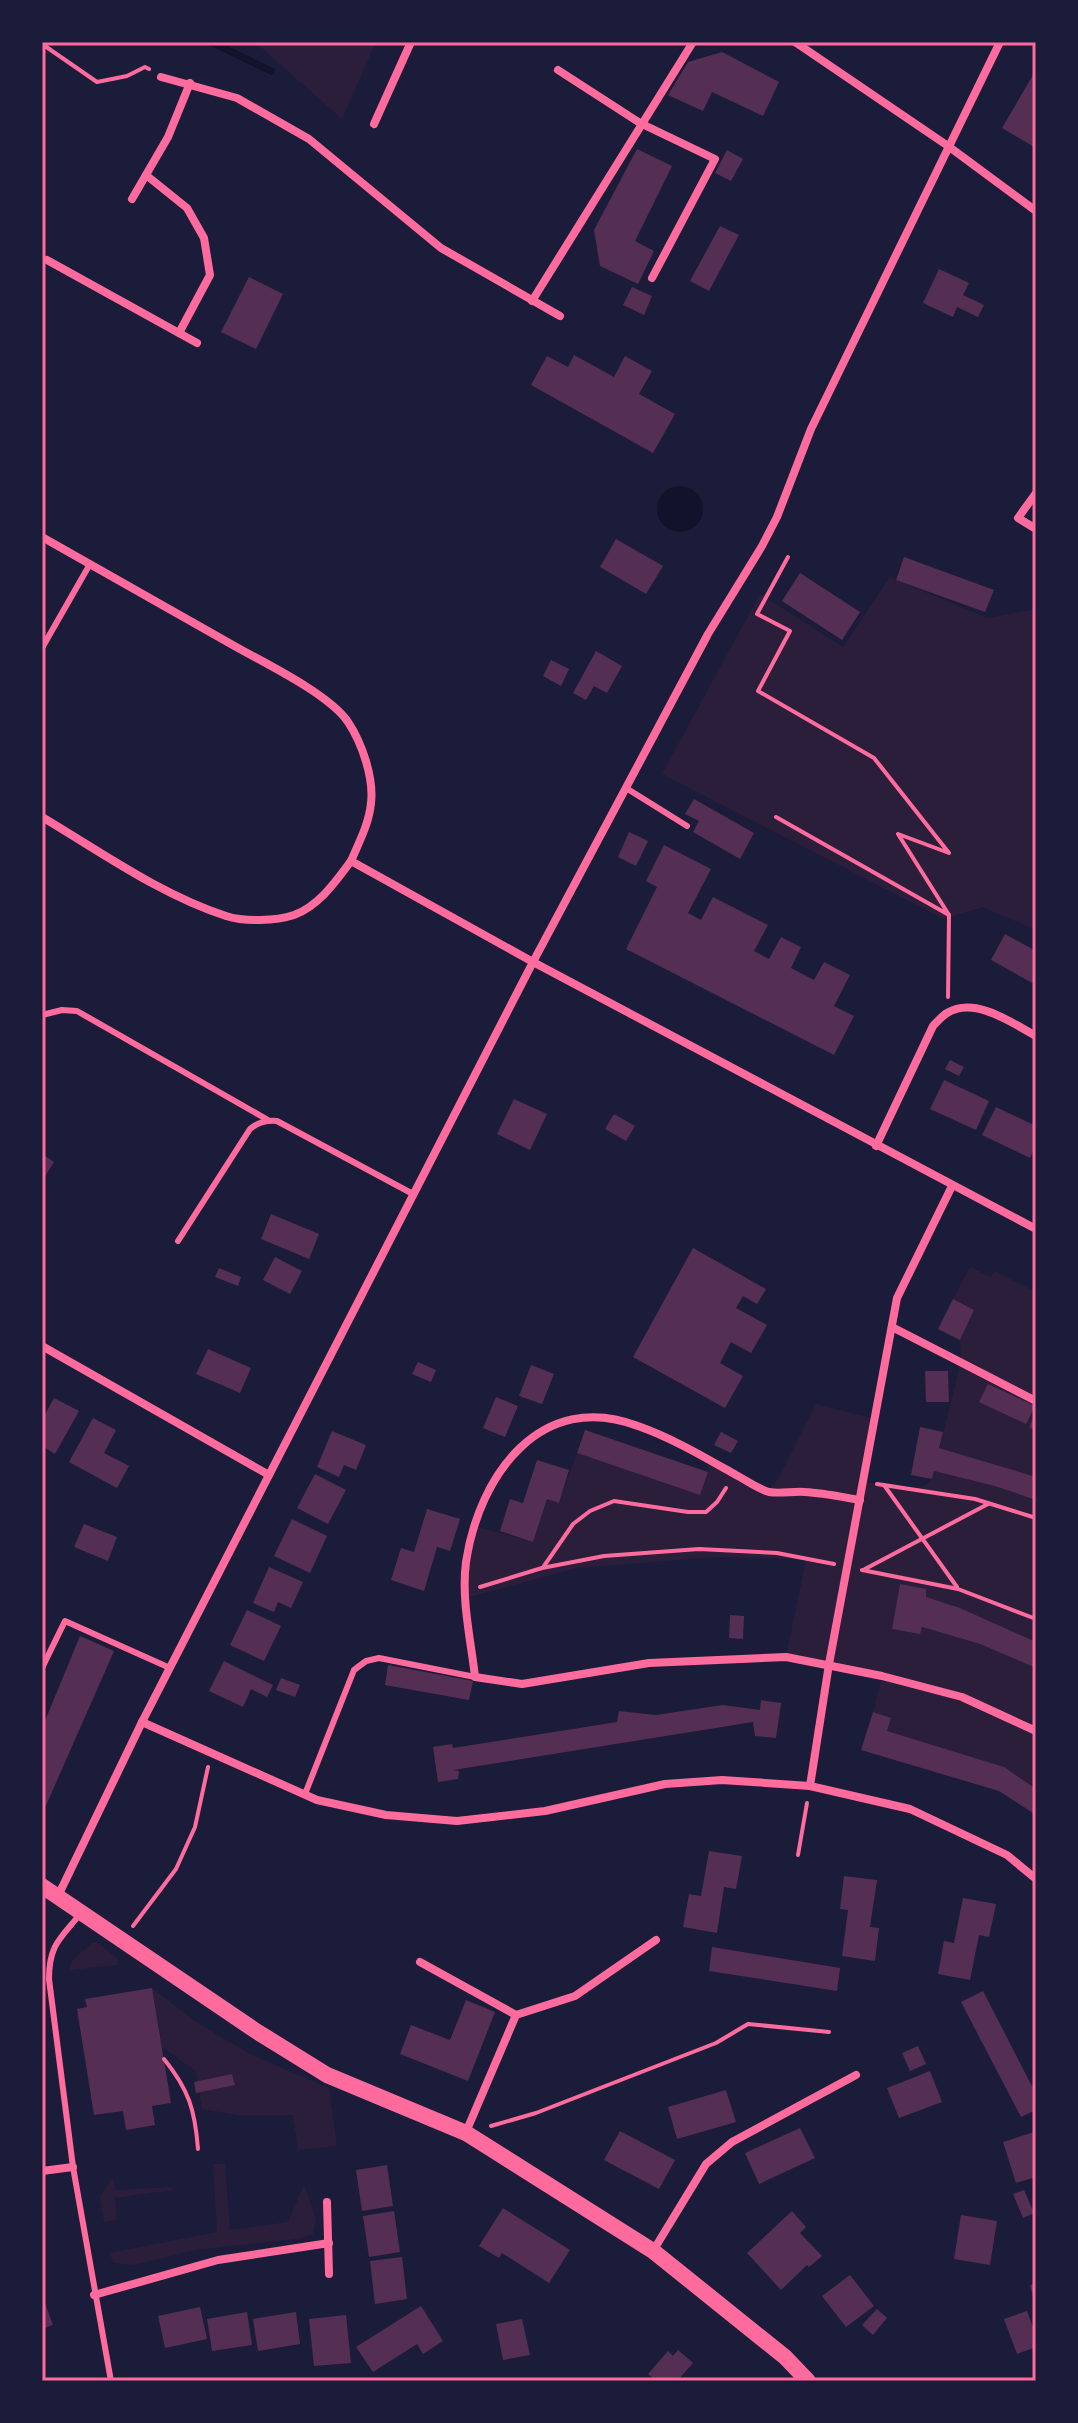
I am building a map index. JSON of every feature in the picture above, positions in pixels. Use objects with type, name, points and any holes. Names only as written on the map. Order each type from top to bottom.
[{"type":"main road","points":[[42,1886],[256,2031],[327,2075],[466,2133],[653,2251],[785,2357],[808,2381]]},
{"type":"street","points":[[374,124],[411,42]]},
{"type":"street","points":[[532,301],[693,42]]},
{"type":"street","points":[[795,42],[948,146],[1036,211]]},
{"type":"street","points":[[58,1896],[142,1722],[533,962],[708,634],[777,517],[811,429],[1000,42]]},
{"type":"street","points":[[558,70],[640,123],[715,159],[652,278]]},
{"type":"street","points":[[161,77],[237,98],[309,139],[441,248],[560,316]]},
{"type":"street","points":[[132,199],[168,137],[190,83]]},
{"type":"street","points":[[146,175],[187,208],[204,238],[210,275],[179,333]]},
{"type":"street","points":[[47,260],[197,343]]},
{"type":"street","points":[[1036,493],[1018,518],[1036,529]]},
{"type":"street","points":[[42,537],[283,673],[326,702],[347,720],[359,745],[369,776],[371,802],[365,830],[351,861],[332,887],[313,904],[293,915],[262,919],[229,917],[168,891],[42,817]]},
{"type":"street","points":[[351,861],[533,962],[1036,1229]]},
{"type":"street","points":[[876,1146],[933,1026],[947,1012],[968,1008],[995,1013],[1036,1036]]},
{"type":"street","points":[[810,1786],[829,1664],[897,1298],[952,1186]]},
{"type":"street","points":[[892,1327],[1036,1401]]},
{"type":"street","points":[[42,1346],[269,1475]]},
{"type":"street","points":[[860,1500],[806,1492],[768,1492],[650,1431],[614,1419],[586,1415],[557,1423],[505,1462],[474,1526],[466,1564],[466,1591],[475,1677],[522,1684],[649,1663],[786,1657],[829,1664],[962,1697],[1036,1731]]},
{"type":"street","points":[[142,1722],[317,1800],[386,1815],[457,1821],[545,1811],[665,1784],[722,1780],[810,1786],[910,1809],[1007,1855],[1036,1879]]},
{"type":"street","points":[[420,1962],[516,2015],[575,1996],[656,1940]]},
{"type":"street","points":[[466,2133],[516,2015]]},
{"type":"street","points":[[653,2251],[706,2164],[732,2142],[856,2075]]},
{"type":"street","points":[[42,2171],[73,2167]]},
{"type":"street","points":[[327,2202],[329,2274]]},
{"type":"street","points":[[94,2295],[218,2260],[329,2243]]},
{"type":"lane","points":[[42,648],[90,564]]},
{"type":"lane","points":[[626,788],[687,826]]},
{"type":"lane","points":[[42,1015],[62,1010],[77,1011],[268,1120],[277,1121],[413,1194]]},
{"type":"lane","points":[[178,1241],[250,1129],[268,1120]]},
{"type":"lane","points":[[42,1668],[65,1621],[170,1668]]},
{"type":"lane","points":[[305,1794],[354,1670],[366,1661],[379,1658],[475,1677]]},
{"type":"lane","points":[[81,1913],[54,1945],[49,1958],[50,1988],[73,2167],[111,2381]]},
{"type":"path","points":[[42,44],[97,82],[127,76],[145,67],[161,77]]},
{"type":"path","points":[[788,557],[757,614],[790,631],[758,691],[874,758],[949,853],[898,834],[949,915],[947,1012]]},
{"type":"path","points":[[776,817],[949,915]]},
{"type":"path","points":[[542,1568],[573,1524],[590,1511],[614,1501],[706,1512],[717,1502],[735,1474]]},
{"type":"path","points":[[863,1482],[989,1503],[1036,1518]]},
{"type":"path","points":[[884,1485],[958,1589]]},
{"type":"path","points":[[989,1503],[863,1570],[958,1589],[1036,1619]]},
{"type":"path","points":[[466,1591],[542,1568],[604,1556],[699,1549],[777,1553],[847,1567]]},
{"type":"path","points":[[122,1941],[176,1869],[195,1827],[211,1753]]},
{"type":"path","points":[[798,1855],[810,1786]]},
{"type":"path","points":[[466,2133],[536,2113],[716,2043],[748,2024],[829,2032]]},
{"type":"path","points":[[164,2059],[176,2074],[195,2112],[198,2149]]},
{"type":"shaded area","points":[[255,42],[376,42],[342,119]]},
{"type":"shaded area","points":[[680,486],[696,493],[703,509],[696,525],[680,532],[664,525],[657,509],[664,493]]},
{"type":"shaded area","points":[[890,577],[987,618],[1036,609],[1036,930],[983,907],[944,919],[662,774],[760,594],[843,647]]},
{"type":"shaded area","points":[[970,1267],[991,1277],[994,1271],[1036,1292],[1036,1477],[939,1448],[961,1362],[960,1340],[974,1310],[953,1299]]},
{"type":"shaded area","points":[[816,1404],[875,1419],[864,1482],[918,1490],[932,1480],[934,1471],[1036,1500],[1036,1642],[900,1585],[892,1629],[919,1634],[922,1627],[980,1644],[1036,1668],[1036,1789],[1003,1767],[887,1731],[891,1718],[873,1712],[882,1676],[786,1657],[806,1559],[717,1557],[577,1568],[466,1598],[466,1564],[474,1526],[533,1542],[547,1499],[559,1502],[577,1453],[700,1495],[709,1460],[768,1491],[778,1479]]},
{"type":"shaded area","points":[[92,1943],[98,1943],[117,1958],[117,1965],[70,1970],[72,1961]]},
{"type":"shaded area","points":[[152,1988],[199,2024],[250,2054],[329,2088],[337,2146],[298,2150],[293,2115],[237,2115],[202,2109],[196,2071],[162,2047]]},
{"type":"shaded area","points":[[213,2164],[225,2164],[230,2230],[288,2222],[304,2184],[316,2219],[313,2234],[302,2238],[195,2250],[134,2265],[114,2263],[109,2253],[217,2232]]},
{"type":"shaded area","points":[[113,2177],[115,2190],[172,2187],[172,2190],[115,2198],[117,2220],[104,2222],[100,2196]]},
{"type":"building","points":[[722,52],[779,82],[763,116],[712,92],[703,111],[668,95],[688,62]]},
{"type":"building","points":[[1036,70],[1036,148],[1002,128]]},
{"type":"building","points":[[637,149],[672,166],[635,241],[654,251],[638,284],[600,266],[594,230]]},
{"type":"building","points":[[727,150],[743,159],[731,181],[715,173]]},
{"type":"building","points":[[720,226],[739,235],[709,291],[690,281]]},
{"type":"building","points":[[939,269],[969,283],[963,295],[984,305],[978,317],[957,307],[953,317],[923,303]]},
{"type":"building","points":[[249,277],[283,294],[256,349],[221,332]]},
{"type":"building","points":[[632,287],[652,296],[644,315],[623,305]]},
{"type":"building","points":[[574,355],[614,377],[625,356],[652,371],[639,394],[675,414],[653,453],[531,385],[547,356],[568,367]]},
{"type":"building","points":[[616,539],[663,566],[646,594],[600,567]]},
{"type":"building","points":[[904,557],[994,590],[985,612],[896,580]]},
{"type":"building","points":[[800,573],[860,612],[842,640],[782,601]]},
{"type":"building","points":[[596,651],[622,666],[607,693],[594,686],[586,700],[573,693]]},
{"type":"building","points":[[551,660],[569,669],[561,686],[543,676]]},
{"type":"building","points":[[694,799],[754,833],[740,859],[693,832],[699,821],[685,814]]},
{"type":"building","points":[[629,832],[648,841],[636,866],[618,857]]},
{"type":"building","points":[[664,845],[711,869],[688,913],[701,920],[713,897],[768,925],[754,951],[769,959],[781,937],[801,947],[791,968],[814,980],[824,962],[850,975],[834,1006],[854,1016],[834,1055],[626,949],[657,887],[646,881]]},
{"type":"building","points":[[1005,934],[1036,951],[1036,985],[991,960]]},
{"type":"building","points":[[950,1060],[964,1067],[959,1076],[945,1069]]},
{"type":"building","points":[[944,1080],[989,1101],[976,1130],[930,1109]]},
{"type":"building","points":[[514,1099],[547,1114],[530,1150],[497,1134]]},
{"type":"building","points":[[996,1107],[1036,1126],[1036,1145],[1030,1158],[982,1135]]},
{"type":"building","points":[[614,1114],[635,1126],[626,1141],[605,1129]]},
{"type":"building","points":[[42,1154],[54,1162],[42,1181]]},
{"type":"building","points":[[271,1214],[319,1234],[309,1259],[261,1239]]},
{"type":"building","points":[[693,1248],[766,1289],[757,1304],[743,1296],[736,1308],[767,1325],[751,1353],[731,1342],[720,1363],[743,1376],[725,1408],[633,1357]]},
{"type":"building","points":[[275,1257],[302,1271],[290,1294],[263,1280]]},
{"type":"building","points":[[219,1268],[241,1277],[238,1286],[215,1277]]},
{"type":"building","points":[[953,1299],[974,1310],[960,1340],[938,1329]]},
{"type":"building","points":[[208,1349],[251,1368],[240,1393],[196,1374]]},
{"type":"building","points":[[418,1362],[436,1370],[431,1382],[412,1374]]},
{"type":"building","points":[[531,1365],[554,1374],[542,1404],[519,1396]]},
{"type":"building","points":[[925,1371],[948,1371],[949,1402],[926,1402]]},
{"type":"building","points":[[988,1384],[1035,1406],[1026,1424],[979,1402]]},
{"type":"building","points":[[496,1397],[518,1406],[505,1437],[483,1428]]},
{"type":"building","points":[[54,1398],[79,1411],[55,1454],[42,1446],[42,1420]]},
{"type":"building","points":[[1036,1412],[1036,1431],[1029,1427]]},
{"type":"building","points":[[93,1418],[116,1430],[104,1453],[129,1466],[117,1488],[69,1462]]},
{"type":"building","points":[[920,1427],[943,1432],[939,1448],[1036,1477],[1036,1500],[934,1471],[932,1479],[911,1475]]},
{"type":"building","points":[[585,1430],[708,1472],[700,1495],[577,1453]]},
{"type":"building","points":[[332,1431],[366,1445],[356,1470],[344,1465],[339,1477],[317,1467]]},
{"type":"building","points":[[721,1432],[738,1441],[731,1453],[714,1445]]},
{"type":"building","points":[[537,1460],[569,1470],[559,1503],[547,1499],[533,1542],[500,1531],[510,1499],[523,1503]]},
{"type":"building","points":[[315,1474],[346,1490],[328,1524],[297,1508]]},
{"type":"building","points":[[427,1509],[460,1519],[450,1551],[437,1547],[424,1591],[391,1580],[401,1548],[414,1552]]},
{"type":"building","points":[[292,1519],[327,1536],[310,1573],[274,1556]]},
{"type":"building","points":[[84,1524],[117,1537],[108,1561],[74,1547]]},
{"type":"building","points":[[269,1567],[303,1582],[291,1608],[278,1602],[274,1612],[253,1603]]},
{"type":"building","points":[[900,1584],[926,1589],[926,1597],[960,1608],[1036,1642],[1036,1668],[980,1644],[922,1627],[920,1634],[892,1629]]},
{"type":"building","points":[[247,1610],[281,1626],[264,1661],[230,1645]]},
{"type":"building","points":[[730,1615],[744,1616],[743,1639],[729,1638]]},
{"type":"building","points":[[80,1636],[114,1651],[44,1810],[42,1728]]},
{"type":"building","points":[[224,1661],[273,1685],[267,1697],[251,1689],[243,1707],[209,1691]]},
{"type":"building","points":[[388,1665],[473,1681],[469,1700],[385,1685]]},
{"type":"building","points":[[281,1678],[300,1685],[295,1697],[276,1690]]},
{"type":"building","points":[[761,1700],[781,1703],[776,1738],[755,1736],[753,1722],[453,1770],[459,1771],[458,1779],[438,1782],[433,1747],[452,1744],[453,1748],[617,1722],[619,1711],[656,1715],[723,1705],[760,1710]]},
{"type":"building","points":[[873,1712],[891,1718],[887,1731],[1004,1767],[1036,1789],[1036,1815],[999,1791],[861,1750]]},
{"type":"building","points":[[709,1851],[742,1856],[736,1889],[724,1887],[717,1933],[683,1927],[689,1894],[701,1896]]},
{"type":"building","points":[[844,1876],[877,1880],[870,1927],[879,1928],[875,1961],[842,1956],[848,1910],[840,1909]]},
{"type":"building","points":[[963,1898],[996,1904],[989,1937],[979,1935],[970,1980],[938,1974],[944,1941],[954,1943]]},
{"type":"building","points":[[712,1947],[840,1968],[837,1991],[709,1971]]},
{"type":"building","points":[[152,1988],[171,2103],[152,2106],[155,2125],[126,2130],[123,2111],[94,2115],[77,2009],[87,2007],[85,1999]]},
{"type":"building","points":[[983,1991],[1036,2094],[1036,2110],[1021,2117],[961,2002]]},
{"type":"building","points":[[466,2000],[495,2012],[468,2081],[400,2054],[411,2025],[450,2040]]},
{"type":"building","points":[[918,2046],[926,2064],[910,2071],[902,2053]]},
{"type":"building","points":[[930,2071],[942,2102],[899,2118],[887,2088]]},
{"type":"building","points":[[232,2074],[235,2085],[196,2093],[194,2082]]},
{"type":"building","points":[[726,2090],[736,2122],[677,2139],[668,2107]]},
{"type":"building","points":[[800,2128],[815,2158],[759,2184],[745,2153]]},
{"type":"building","points":[[620,2131],[675,2160],[659,2189],[604,2160]]},
{"type":"building","points":[[1034,2132],[1036,2177],[1016,2183],[1003,2142]]},
{"type":"building","points":[[387,2165],[393,2206],[362,2211],[356,2170]]},
{"type":"building","points":[[1024,2190],[1034,2213],[1023,2218],[1013,2194]]},
{"type":"building","points":[[503,2208],[570,2250],[549,2283],[502,2253],[499,2258],[479,2246]]},
{"type":"building","points":[[394,2211],[400,2252],[369,2257],[363,2216]]},
{"type":"building","points":[[792,2211],[806,2227],[800,2233],[822,2256],[809,2267],[807,2265],[781,2290],[747,2253]]},
{"type":"building","points":[[961,2215],[997,2221],[990,2265],[954,2259]]},
{"type":"building","points":[[402,2257],[407,2299],[375,2304],[370,2261]]},
{"type":"building","points":[[850,2275],[874,2306],[846,2327],[822,2296]]},
{"type":"building","points":[[1036,2283],[1036,2305],[1035,2306],[1030,2285]]},
{"type":"building","points":[[42,2295],[53,2325],[42,2329]]},
{"type":"building","points":[[421,2306],[443,2341],[423,2354],[417,2344],[373,2372],[356,2347]]},
{"type":"building","points":[[200,2307],[207,2339],[165,2348],[158,2316]]},
{"type":"building","points":[[877,2309],[887,2318],[873,2335],[862,2325]]},
{"type":"building","points":[[1027,2311],[1036,2336],[1036,2347],[1017,2354],[1004,2319]]},
{"type":"building","points":[[247,2312],[252,2345],[212,2351],[207,2319]]},
{"type":"building","points":[[296,2312],[300,2344],[258,2351],[253,2319]]},
{"type":"building","points":[[346,2315],[351,2363],[314,2366],[309,2319]]},
{"type":"building","points":[[522,2319],[530,2355],[503,2360],[496,2324]]},
{"type":"building","points":[[678,2350],[693,2363],[677,2381],[656,2381],[648,2374],[668,2351],[673,2356]]},
{"type":"waterway","points":[[211,42],[271,71]]}]
